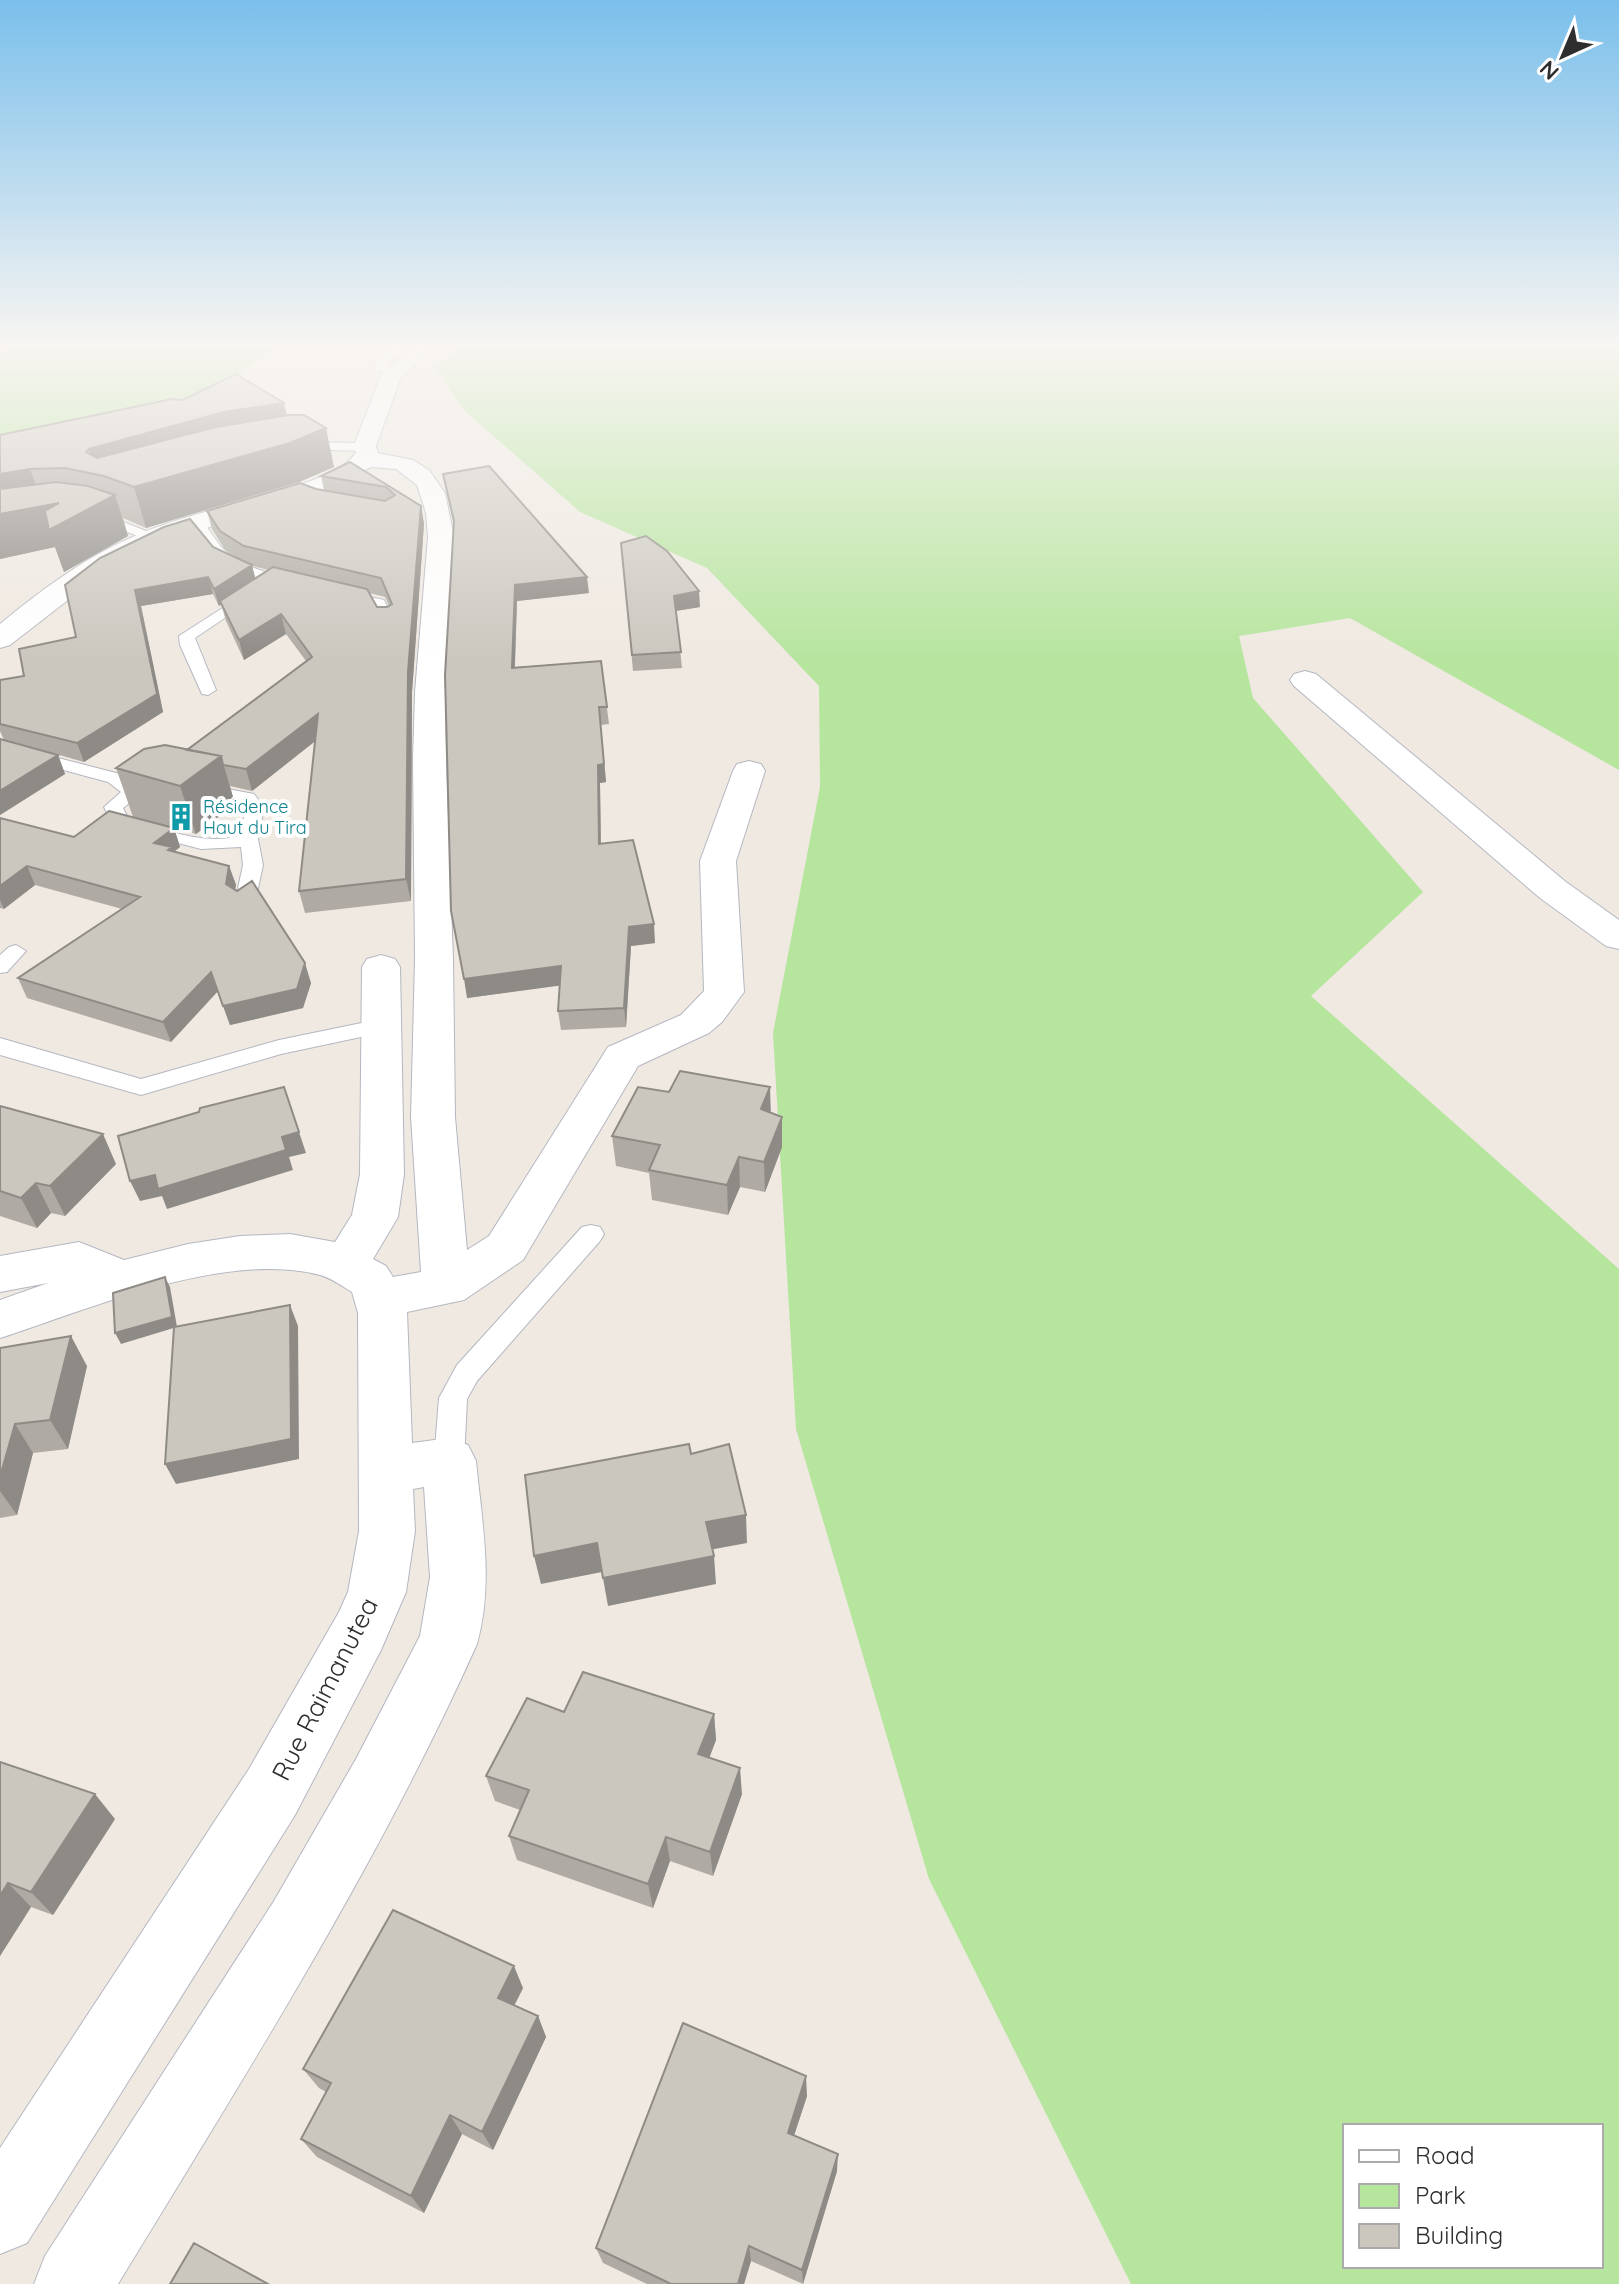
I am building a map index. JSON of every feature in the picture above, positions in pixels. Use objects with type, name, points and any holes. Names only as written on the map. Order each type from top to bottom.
[{"type":"street","points":[[0,639],[69,584],[116,555],[154,537],[197,523],[310,496],[347,473],[366,450]]},
{"type":"street","points":[[364,454],[399,460],[418,472],[433,492],[439,514],[439,564],[430,692],[430,885],[434,960],[433,1117],[447,1287]]},
{"type":"street","points":[[1305,680],[1553,890],[1619,938]]},
{"type":"street","points":[[0,1319],[194,1259],[264,1250],[340,1261],[362,1281],[447,1287],[506,1248],[623,1057],[695,1024],[724,992],[718,861],[749,771]]},
{"type":"street","points":[[362,1281],[382,1174],[381,967]]},
{"type":"street","points":[[0,1274],[79,1260],[122,1280]]},
{"type":"street","name":"Rue Raimanutea","points":[[0,2216],[272,1792],[360,1631],[377,1592],[387,1531],[383,1313],[362,1281]]},
{"type":"street","points":[[73,2284],[298,1925],[378,1781],[447,1644],[455,1623],[459,1563],[449,1461],[385,1470]]},
{"type":"lane","points":[[339,450],[364,454]]},
{"type":"lane","points":[[82,514],[105,518],[154,537]]},
{"type":"lane","points":[[197,523],[218,555],[243,571],[379,603],[386,621]]},
{"type":"lane","points":[[208,690],[187,636],[274,579]]},
{"type":"lane","points":[[0,748],[114,778],[132,792]]},
{"type":"lane","points":[[245,902],[253,865],[249,839],[255,807],[248,798],[175,786],[132,792],[113,807],[121,822],[209,845],[231,846],[249,839]]},
{"type":"lane","points":[[0,967],[16,951]]},
{"type":"lane","points":[[0,1045],[141,1087],[279,1047],[381,1026]]},
{"type":"lane","points":[[449,1461],[453,1398],[467,1373],[591,1234]]},
{"type":"green space","points":[[0,450],[50,450],[0,460]]},
{"type":"green space","points":[[509,450],[1619,450],[1619,770],[1350,618],[1239,636],[1253,698],[1423,892],[1311,996],[1619,1269],[1619,2284],[1131,2284],[929,1879],[796,1429],[773,1033],[820,787],[819,686],[707,568],[580,512]]},
{"type":"building","points":[[0,450],[88,450],[86,452],[97,458],[129,450],[267,450],[134,487],[104,476],[65,468],[0,474]]},
{"type":"building","points":[[350,462],[421,506],[408,672],[406,879],[299,891],[318,714],[246,769],[223,765],[221,756],[187,750],[312,657],[281,614],[239,640],[220,601],[273,567],[367,589],[377,607],[392,604],[381,578],[244,546],[220,531],[207,511],[300,483],[316,489],[385,501],[395,495],[386,487],[321,476]]},
{"type":"building","points":[[489,466],[587,577],[515,585],[512,668],[601,661],[607,707],[599,707],[604,764],[598,765],[599,844],[633,840],[654,924],[629,927],[624,1008],[558,1011],[561,966],[464,979],[451,911],[445,675],[454,521],[443,474]]},
{"type":"building","points":[[56,482],[88,486],[115,495],[49,530],[45,511],[59,503],[0,514],[0,489]]},
{"type":"building","points":[[190,519],[213,547],[252,565],[214,589],[208,577],[135,590],[157,694],[77,743],[0,724],[0,680],[24,676],[19,649],[76,637],[65,585],[100,558],[164,527]]},
{"type":"building","points":[[646,536],[667,551],[699,591],[674,596],[681,652],[632,655],[621,543]]},
{"type":"building","points":[[0,739],[58,755],[0,791]]},
{"type":"building","points":[[165,745],[221,756],[180,786],[116,768],[144,749]]},
{"type":"building","points":[[109,811],[174,828],[154,843],[172,847],[168,850],[229,866],[226,884],[237,891],[252,881],[305,963],[297,989],[223,1006],[211,972],[163,1022],[18,978],[140,897],[27,866],[0,886],[0,818],[74,837]]},
{"type":"building","points":[[680,1071],[770,1087],[761,1109],[782,1117],[764,1162],[739,1157],[727,1185],[649,1170],[660,1145],[612,1136],[638,1087],[669,1092]]},
{"type":"building","points":[[284,1087],[299,1132],[282,1137],[286,1150],[158,1189],[155,1175],[130,1181],[118,1136],[199,1112],[200,1108]]},
{"type":"building","points":[[0,1106],[103,1134],[50,1186],[36,1183],[21,1198],[0,1191]]},
{"type":"building","points":[[165,1277],[172,1317],[115,1333],[113,1293]]},
{"type":"building","points":[[290,1305],[291,1439],[165,1464],[174,1327]]},
{"type":"building","points":[[71,1336],[50,1420],[15,1424],[0,1477],[0,1348]]},
{"type":"building","points":[[689,1444],[691,1454],[729,1444],[746,1515],[706,1522],[714,1556],[603,1578],[597,1543],[534,1556],[525,1475]]},
{"type":"building","points":[[583,1672],[714,1714],[698,1754],[740,1768],[710,1852],[666,1837],[648,1884],[509,1836],[529,1790],[486,1776],[527,1698],[564,1712]]},
{"type":"building","points":[[0,1762],[95,1794],[31,1892],[8,1883],[0,1896]]},
{"type":"building","points":[[393,1910],[514,1966],[498,1998],[538,2016],[482,2132],[450,2115],[411,2196],[301,2139],[331,2083],[303,2069]]},
{"type":"building","points":[[683,2023],[806,2076],[788,2133],[838,2154],[802,2270],[749,2246],[738,2284],[671,2284],[596,2248]]},
{"type":"building","points":[[194,2243],[268,2284],[170,2284]]},
{"type":"place","name":"Résidence Haut du Tira","points":[[181,817]]}]
